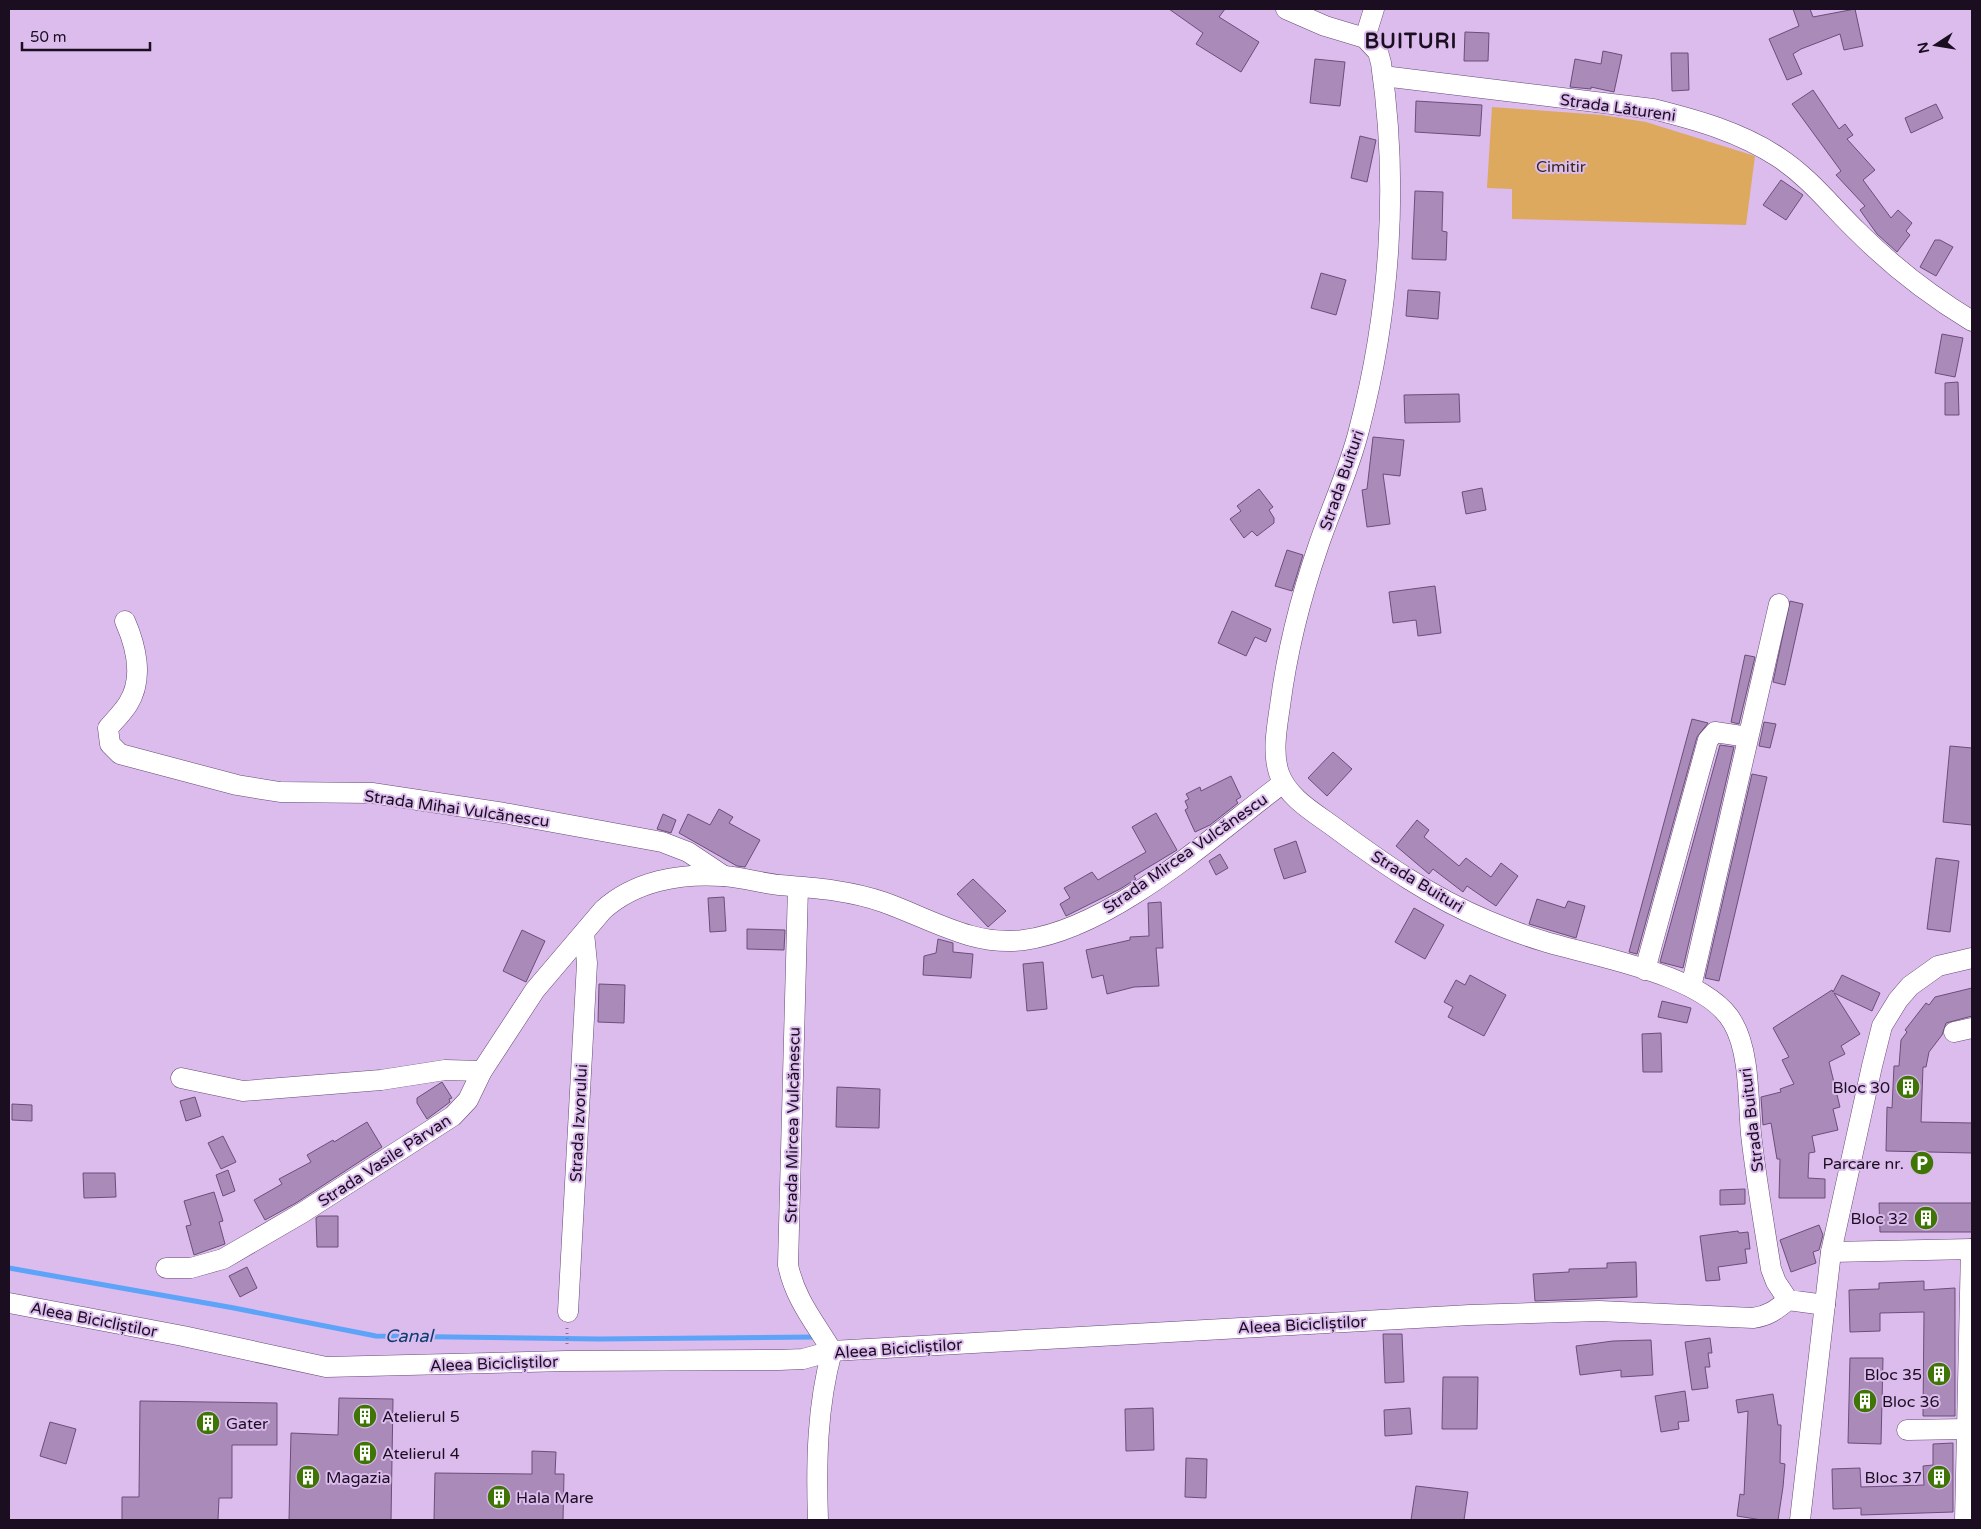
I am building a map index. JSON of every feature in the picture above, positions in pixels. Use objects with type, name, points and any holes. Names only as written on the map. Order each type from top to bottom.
[{"type":"street","points":[[1286,9],[1325,26],[1365,38],[1378,52],[1383,76]]},
{"type":"street","points":[[1365,38],[1374,9]]},
{"type":"street","name":"Strada Lătureni","points":[[1383,76],[1654,109],[1694,119],[1734,134],[1778,157],[1802,175],[1856,231],[1906,277],[1932,297],[1972,321]]},
{"type":"street","name":"Strada Buituri","points":[[1383,76],[1391,142],[1390,224],[1381,318],[1358,434],[1318,545],[1288,659],[1278,720],[1276,755],[1278,770],[1283,783],[1293,796],[1369,852],[1426,889],[1482,919],[1542,941],[1646,970],[1691,988],[1716,1002],[1730,1017],[1738,1033],[1744,1064],[1752,1138],[1771,1269],[1776,1282],[1788,1300]]},
{"type":"street","points":[[1691,988],[1779,604]]},
{"type":"street","name":"Strada Mihai Vulcănescu","points":[[125,621],[134,648],[137,672],[134,694],[108,728],[110,744],[120,754],[237,785],[280,792],[372,793],[504,813],[653,840],[688,852],[724,876]]},
{"type":"street","points":[[1646,970],[1708,740],[1715,732],[1719,731],[1748,737]]},
{"type":"street","name":"Strada Mircea Vulcănescu","points":[[584,933],[603,910],[616,898],[631,889],[652,882],[677,878],[724,876],[862,895],[986,940],[1022,940],[1041,937],[1078,925],[1120,902],[1214,837],[1283,783]]},
{"type":"street","name":"Strada Mircea Vulcănescu","points":[[798,887],[788,1265],[792,1286],[799,1301],[832,1351]]},
{"type":"street","name":"Strada Vasile Pârvan","points":[[166,1268],[191,1268],[223,1259],[302,1213],[453,1116],[468,1100],[482,1071],[535,990],[584,933]]},
{"type":"street","name":"Strada Izvorului","points":[[568,1312],[587,963],[584,933]]},
{"type":"street","points":[[1800,1520],[1832,1252],[1882,1026],[1898,1000],[1910,986],[1938,966],[1972,958]]},
{"type":"street","points":[[181,1078],[244,1091],[381,1080],[438,1071],[482,1071]]},
{"type":"street","points":[[1832,1252],[1972,1249],[1964,1520]]},
{"type":"street","points":[[1788,1300],[1825,1305]]},
{"type":"street","name":"Aleea Bicicliștilor","points":[[9,1302],[183,1336],[326,1367],[566,1361],[803,1359],[832,1351],[1470,1315],[1599,1311],[1753,1318],[1764,1317],[1774,1312],[1788,1300]]},
{"type":"street","points":[[818,1520],[818,1441],[824,1381],[832,1351]]},
{"type":"street","points":[[1907,1430],[1966,1429]]},
{"type":"path","points":[[566,1361],[568,1312]]},
{"type":"green space","name":"Cimitir","points":[[1492,107],[1602,115],[1646,122],[1755,156],[1746,225],[1512,219],[1512,189],[1487,188]]},
{"type":"building","points":[[1169,9],[1225,9],[1219,17],[1259,42],[1241,72],[1196,44],[1203,33]]},
{"type":"building","points":[[1793,9],[1810,9],[1813,17],[1855,9],[1863,46],[1844,50],[1840,34],[1801,49],[1793,54],[1802,74],[1787,80],[1769,39],[1799,26]]},
{"type":"building","points":[[1465,32],[1489,33],[1488,61],[1464,61]]},
{"type":"building","points":[[1603,51],[1622,55],[1614,92],[1591,87],[1591,89],[1570,87],[1575,59],[1601,64]]},
{"type":"building","points":[[1671,53],[1688,53],[1689,90],[1672,91]]},
{"type":"building","points":[[1315,59],[1345,62],[1340,106],[1310,103]]},
{"type":"building","points":[[1813,90],[1839,129],[1845,124],[1853,135],[1847,139],[1875,170],[1863,180],[1891,218],[1898,210],[1912,223],[1906,231],[1910,235],[1897,252],[1877,234],[1860,210],[1865,206],[1836,175],[1841,171],[1792,104]]},
{"type":"building","points":[[1416,101],[1482,105],[1480,136],[1415,132]]},
{"type":"building","points":[[1936,104],[1943,118],[1911,133],[1905,118]]},
{"type":"building","points":[[1360,136],[1376,140],[1367,182],[1351,178]]},
{"type":"building","points":[[1781,180],[1803,195],[1786,220],[1763,205]]},
{"type":"building","points":[[1415,191],[1443,192],[1442,231],[1447,232],[1446,260],[1412,259]]},
{"type":"building","points":[[1935,240],[1940,240],[1953,247],[1936,276],[1920,267]]},
{"type":"building","points":[[1321,273],[1346,280],[1336,315],[1311,308]]},
{"type":"building","points":[[1408,290],[1440,292],[1438,319],[1406,316]]},
{"type":"building","points":[[1942,334],[1963,338],[1955,377],[1935,373]]},
{"type":"building","points":[[1958,382],[1959,415],[1945,415],[1945,383]]},
{"type":"building","points":[[1459,394],[1460,422],[1405,423],[1404,395]]},
{"type":"building","points":[[1373,437],[1404,440],[1400,476],[1383,474],[1390,524],[1367,527],[1362,490],[1367,489]]},
{"type":"building","points":[[1482,488],[1486,510],[1466,514],[1462,492]]},
{"type":"building","points":[[1259,489],[1273,507],[1269,510],[1274,518],[1274,523],[1257,536],[1252,531],[1244,538],[1230,519],[1241,511],[1237,506]]},
{"type":"building","points":[[1287,550],[1303,555],[1292,591],[1275,586]]},
{"type":"building","points":[[1435,586],[1441,633],[1418,636],[1416,620],[1393,623],[1389,592]]},
{"type":"building","points":[[1790,601],[1803,604],[1785,685],[1773,682]]},
{"type":"building","points":[[1232,611],[1271,629],[1266,642],[1255,637],[1246,656],[1218,643]]},
{"type":"building","points":[[1745,655],[1755,657],[1739,724],[1731,722]]},
{"type":"building","points":[[1692,719],[1708,723],[1697,737],[1637,954],[1629,952]]},
{"type":"building","points":[[1764,722],[1776,724],[1770,748],[1759,746]]},
{"type":"building","points":[[1720,745],[1734,747],[1683,968],[1660,962]]},
{"type":"building","points":[[1950,746],[1972,748],[1972,825],[1943,822]]},
{"type":"building","points":[[1333,752],[1352,769],[1327,796],[1308,778]]},
{"type":"building","points":[[1752,774],[1767,777],[1719,981],[1705,978]]},
{"type":"building","points":[[1231,776],[1241,797],[1236,800],[1238,803],[1210,825],[1195,832],[1185,810],[1188,808],[1185,801],[1189,799],[1186,794],[1200,787],[1201,791]]},
{"type":"building","points":[[719,809],[733,817],[729,823],[760,840],[745,867],[737,866],[679,833],[688,814],[710,825]]},
{"type":"building","points":[[1156,813],[1177,850],[1134,876],[1136,879],[1120,889],[1066,916],[1060,904],[1070,898],[1064,888],[1092,872],[1098,880],[1146,852],[1132,827]]},
{"type":"building","points":[[663,814],[676,820],[671,833],[657,829]]},
{"type":"building","points":[[1417,820],[1429,830],[1424,837],[1459,866],[1466,858],[1491,877],[1501,863],[1518,876],[1496,906],[1467,886],[1463,892],[1433,869],[1429,874],[1396,846]]},
{"type":"building","points":[[1296,841],[1306,872],[1284,879],[1274,849]]},
{"type":"building","points":[[1220,854],[1228,868],[1216,875],[1209,861]]},
{"type":"building","points":[[1936,858],[1959,861],[1950,932],[1927,929]]},
{"type":"building","points":[[973,879],[1006,911],[988,927],[957,894]]},
{"type":"building","points":[[724,897],[726,931],[710,932],[708,898]]},
{"type":"building","points":[[1537,899],[1565,908],[1568,901],[1585,906],[1576,938],[1529,924]]},
{"type":"building","points":[[1161,902],[1163,948],[1156,948],[1159,986],[1134,987],[1107,994],[1103,975],[1092,978],[1086,950],[1130,940],[1130,937],[1149,936],[1148,903]]},
{"type":"building","points":[[1414,908],[1444,925],[1425,959],[1395,942]]},
{"type":"building","points":[[747,929],[785,930],[784,950],[747,949]]},
{"type":"building","points":[[522,930],[545,941],[526,982],[503,971]]},
{"type":"building","points":[[938,939],[953,943],[953,952],[973,954],[971,978],[923,975],[924,956],[936,953]]},
{"type":"building","points":[[1043,962],[1047,1009],[1027,1011],[1023,964]]},
{"type":"building","points":[[1470,975],[1506,995],[1484,1036],[1448,1017],[1453,1007],[1444,1002],[1456,980],[1465,985]]},
{"type":"building","points":[[1842,975],[1880,993],[1872,1011],[1834,993],[1860,1034],[1841,1046],[1845,1054],[1829,1062],[1840,1107],[1833,1109],[1838,1130],[1812,1136],[1815,1152],[1809,1153],[1808,1178],[1825,1179],[1825,1198],[1779,1198],[1780,1159],[1777,1159],[1771,1123],[1763,1125],[1761,1097],[1781,1092],[1780,1089],[1794,1084],[1782,1060],[1789,1057],[1773,1028],[1832,990],[1833,992]]},
{"type":"building","points":[[599,984],[625,985],[624,1023],[598,1022]]},
{"type":"building","name":"Bloc 30","points":[[1972,988],[1972,1016],[1946,1023],[1942,1035],[1929,1052],[1926,1067],[1923,1067],[1921,1122],[1972,1123],[1972,1153],[1886,1151],[1887,1107],[1892,1108],[1894,1066],[1899,1066],[1901,1040],[1907,1032],[1905,1030],[1926,1003],[1929,1005],[1935,997]]},
{"type":"building","points":[[1662,1001],[1691,1008],[1687,1023],[1658,1017]]},
{"type":"building","points":[[1661,1033],[1662,1072],[1643,1072],[1642,1034]]},
{"type":"building","points":[[442,1082],[452,1098],[449,1099],[450,1102],[427,1119],[417,1103],[417,1098]]},
{"type":"building","points":[[837,1087],[880,1089],[879,1128],[836,1127]]},
{"type":"building","points":[[195,1097],[201,1116],[186,1121],[180,1101]]},
{"type":"building","points":[[12,1104],[32,1105],[32,1121],[12,1120]]},
{"type":"building","points":[[367,1122],[382,1147],[296,1203],[265,1220],[254,1200],[282,1184],[279,1179],[311,1162],[307,1155],[333,1140],[334,1142]]},
{"type":"building","points":[[223,1136],[236,1162],[221,1169],[208,1143]]},
{"type":"building","points":[[228,1170],[235,1191],[223,1196],[216,1175]]},
{"type":"building","points":[[83,1173],[115,1173],[116,1197],[84,1198]]},
{"type":"building","points":[[1745,1189],[1745,1204],[1720,1205],[1720,1190]]},
{"type":"building","points":[[214,1192],[223,1221],[219,1222],[225,1244],[194,1255],[186,1226],[191,1225],[184,1201]]},
{"type":"building","name":"Bloc 32","points":[[1879,1203],[1972,1203],[1972,1232],[1880,1232]]},
{"type":"building","points":[[319,1216],[338,1216],[338,1247],[317,1247],[316,1218]]},
{"type":"building","points":[[1819,1225],[1823,1235],[1819,1250],[1813,1252],[1816,1263],[1791,1272],[1780,1240]]},
{"type":"building","points":[[1738,1231],[1739,1233],[1748,1232],[1750,1249],[1745,1249],[1747,1263],[1718,1267],[1720,1280],[1706,1281],[1700,1236]]},
{"type":"building","points":[[1636,1262],[1637,1297],[1535,1301],[1533,1274],[1569,1272],[1569,1269],[1607,1268],[1607,1263]]},
{"type":"building","points":[[247,1267],[257,1288],[240,1297],[229,1276]]},
{"type":"building","name":"Bloc 35","points":[[1924,1281],[1924,1290],[1955,1288],[1955,1416],[1923,1416],[1924,1312],[1880,1313],[1880,1331],[1850,1332],[1849,1290],[1879,1289],[1879,1283]]},
{"type":"building","points":[[1383,1334],[1402,1334],[1404,1382],[1385,1383]]},
{"type":"building","points":[[1710,1338],[1712,1353],[1708,1353],[1710,1367],[1705,1367],[1708,1388],[1692,1390],[1685,1342]]},
{"type":"building","points":[[1651,1340],[1653,1375],[1621,1377],[1621,1370],[1580,1375],[1576,1346],[1613,1341]]},
{"type":"building","name":"Bloc 36","points":[[1850,1358],[1883,1358],[1881,1444],[1848,1443]]},
{"type":"building","points":[[1443,1377],[1478,1377],[1477,1429],[1442,1429]]},
{"type":"building","points":[[1685,1391],[1689,1421],[1678,1422],[1679,1429],[1661,1432],[1655,1396]]},
{"type":"building","points":[[1773,1394],[1778,1425],[1781,1425],[1780,1463],[1785,1464],[1778,1520],[1762,1520],[1737,1516],[1740,1494],[1744,1495],[1748,1411],[1738,1413],[1736,1400]]},
{"type":"building","points":[[339,1398],[393,1399],[391,1520],[289,1520],[291,1433],[338,1435]]},
{"type":"building","points":[[140,1401],[277,1403],[277,1445],[232,1445],[232,1498],[219,1498],[218,1520],[122,1520],[122,1497],[139,1497]]},
{"type":"building","points":[[1153,1408],[1154,1450],[1126,1451],[1125,1409]]},
{"type":"building","points":[[1410,1408],[1412,1434],[1385,1436],[1384,1410]]},
{"type":"building","points":[[50,1422],[76,1429],[66,1464],[40,1456]]},
{"type":"building","name":"Bloc 37","points":[[1953,1443],[1953,1512],[1861,1515],[1861,1508],[1833,1509],[1832,1469],[1860,1468],[1861,1487],[1924,1485],[1923,1466],[1933,1465],[1933,1444]]},
{"type":"building","name":"Hala Mare","points":[[532,1451],[556,1452],[555,1474],[564,1474],[563,1520],[434,1520],[435,1473],[532,1474]]},
{"type":"building","points":[[1186,1458],[1207,1459],[1206,1498],[1185,1497]]},
{"type":"building","points":[[1416,1486],[1468,1492],[1464,1520],[1411,1520]]},
{"type":"waterway","name":"Canal","points":[[9,1268],[234,1308],[376,1336],[599,1339],[815,1337]]},
{"type":"place","name":"Bloc 30","points":[[1908,1087]]},
{"type":"place","name":"Parcare nr.","points":[[1922,1163]]},
{"type":"place","name":"Bloc 32","points":[[1926,1218]]},
{"type":"place","name":"Bloc 35","points":[[1939,1374]]},
{"type":"place","name":"Bloc 36","points":[[1865,1401]]},
{"type":"place","name":"Atelierul 5","points":[[365,1416]]},
{"type":"place","name":"Gater","points":[[208,1423]]},
{"type":"place","name":"Atelierul 4","points":[[365,1453]]},
{"type":"place","name":"Magazia","points":[[308,1477]]},
{"type":"place","name":"Bloc 37","points":[[1939,1477]]},
{"type":"place","name":"Hala Mare","points":[[499,1497]]},
{"type":"district","name":"BUITURI","points":[[1411,41]]}]
